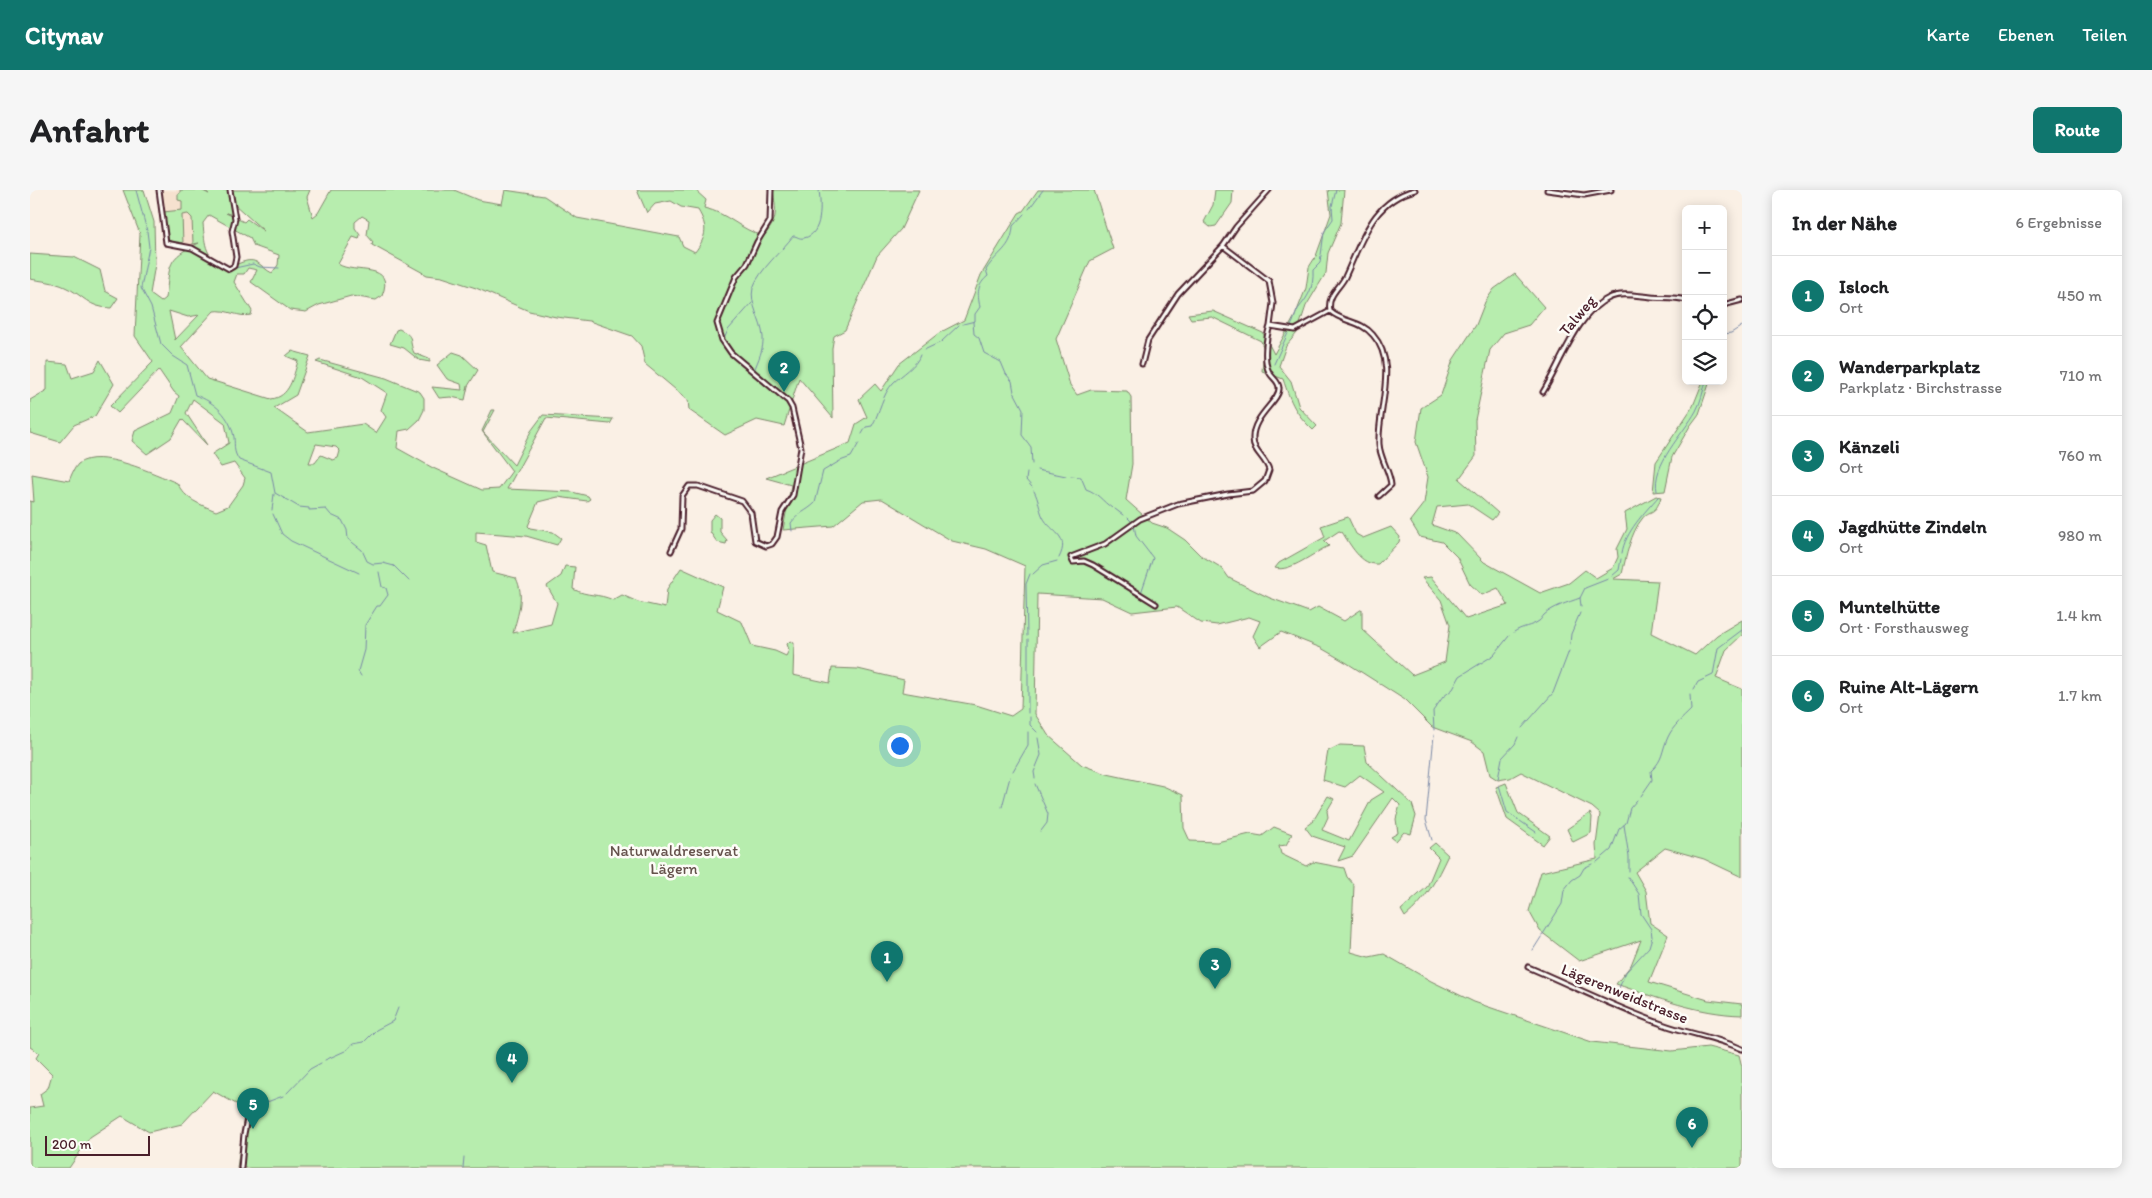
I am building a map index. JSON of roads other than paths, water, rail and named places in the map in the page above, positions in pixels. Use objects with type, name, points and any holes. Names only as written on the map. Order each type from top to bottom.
[{"type":"street","points":[[159,190],[166,243],[192,248],[225,268],[230,269],[235,264],[236,257],[230,190]]},
{"type":"street","points":[[671,550],[682,527],[683,493],[686,488],[692,485],[740,500],[751,513],[755,541],[766,546],[775,542],[779,532],[782,512],[793,495],[801,458],[801,448],[792,408],[781,393],[732,353],[722,340],[718,326],[719,318],[729,299],[736,277],[748,264],[757,242],[770,221],[771,190]]},
{"type":"street","points":[[1142,364],[1148,340],[1178,294],[1223,246],[1236,227],[1269,190]]},
{"type":"street","points":[[1330,311],[1330,298],[1345,277],[1365,229],[1387,204],[1407,192],[1416,190]]},
{"type":"street","points":[[1547,190],[1584,195],[1612,190]]},
{"type":"street","points":[[1156,604],[1093,565],[1084,561],[1072,561],[1070,558],[1105,544],[1140,519],[1178,504],[1228,494],[1251,492],[1263,484],[1268,476],[1268,468],[1255,447],[1253,434],[1260,416],[1276,397],[1279,390],[1278,383],[1267,368],[1268,336],[1273,303],[1271,283],[1223,246]]},
{"type":"street","name":"Talweg","points":[[1543,392],[1561,355],[1578,329],[1598,304],[1609,297],[1629,295],[1682,300]]},
{"type":"street","points":[[1727,304],[1742,300]]},
{"type":"street","points":[[1270,326],[1295,330],[1330,311]]},
{"type":"street","points":[[1330,311],[1339,317],[1364,326],[1375,337],[1381,348],[1386,388],[1380,419],[1379,446],[1391,485],[1379,496]]},
{"type":"street","name":"Lägerenweidstrasse","points":[[1528,967],[1657,1022],[1691,1033],[1716,1038],[1742,1049]]},
{"type":"street","points":[[241,1168],[248,1114],[244,1107]]},
{"type":"waterway","points":[[136,190],[147,231],[149,247],[141,288],[151,307],[161,344],[173,356],[187,365],[195,395],[215,406],[225,416],[232,429],[235,451],[239,460],[271,472],[275,493],[299,507],[309,508],[309,510],[326,509],[331,515],[342,520],[347,530],[348,539],[362,550],[367,561],[373,564],[383,563],[394,566],[409,581]]},
{"type":"waterway","points":[[754,371],[763,341],[762,331],[754,306],[753,288],[760,274],[793,236],[804,238],[815,231],[819,218],[819,190]]},
{"type":"waterway","points":[[1029,209],[1043,190]]},
{"type":"waterway","points":[[1290,328],[1298,309],[1310,292],[1313,270],[1320,263],[1324,232],[1333,219],[1332,206],[1336,190]]},
{"type":"waterway","points":[[963,324],[975,321],[975,314],[980,307],[978,298],[980,286],[988,276],[986,270],[1007,245],[1013,226],[1024,214]]},
{"type":"waterway","points":[[235,268],[253,264],[260,267],[279,268]]},
{"type":"waterway","points":[[724,339],[728,330],[752,303]]},
{"type":"waterway","points":[[973,322],[974,334],[979,338],[984,353],[1001,362],[1006,374],[1012,381],[1014,392],[1023,409],[1022,435],[1031,447],[1032,464]]},
{"type":"waterway","points":[[924,350],[941,342],[959,325]]},
{"type":"waterway","points":[[1727,334],[1742,326]]},
{"type":"waterway","points":[[1274,364],[1288,333]]},
{"type":"waterway","points":[[862,434],[866,427],[872,426],[889,388],[912,367],[920,355]]},
{"type":"waterway","points":[[1657,491],[1656,481],[1659,471],[1670,450],[1696,411],[1705,385]]},
{"type":"waterway","points":[[792,531],[791,523],[815,503],[823,471],[851,457],[859,443]]},
{"type":"waterway","points":[[1037,470],[1066,476]]},
{"type":"waterway","points":[[1027,473],[1026,480],[1032,487]]},
{"type":"waterway","points":[[1071,476],[1081,477],[1086,489],[1097,495],[1112,508]]},
{"type":"waterway","points":[[1034,491],[1043,517],[1063,544],[1059,558]]},
{"type":"waterway","points":[[272,510],[274,494]]},
{"type":"waterway","points":[[1622,553],[1631,530],[1658,497]]},
{"type":"waterway","points":[[1115,509],[1123,515]]},
{"type":"waterway","points":[[273,514],[282,534],[291,541],[359,573]]},
{"type":"waterway","points":[[1128,518],[1132,522]]},
{"type":"waterway","points":[[1134,525],[1136,536],[1153,558],[1141,593]]},
{"type":"waterway","points":[[1612,576],[1619,570],[1621,559]]},
{"type":"waterway","points":[[1033,574],[1043,565],[1057,561]]},
{"type":"waterway","points":[[361,676],[358,671],[364,650],[365,625],[377,606],[380,606],[388,595],[386,588],[382,587],[379,572]]},
{"type":"waterway","points":[[1027,636],[1026,584],[1030,574]]},
{"type":"waterway","points":[[1581,606],[1580,598],[1585,588],[1608,579]]},
{"type":"waterway","points":[[1514,632],[1540,621],[1544,615],[1556,607],[1580,598]]},
{"type":"waterway","points":[[1570,644],[1571,634],[1580,613]]},
{"type":"waterway","points":[[1694,689],[1698,682],[1713,675],[1718,648],[1742,630]]},
{"type":"waterway","points":[[1434,730],[1433,711],[1443,697],[1453,689],[1460,676],[1494,655],[1509,636]]},
{"type":"waterway","points":[[1028,639],[1028,713]]},
{"type":"waterway","points":[[1522,728],[1553,693],[1569,651]]},
{"type":"waterway","points":[[1641,796],[1652,780],[1651,771],[1660,759],[1670,733],[1678,722],[1691,710],[1690,694]]},
{"type":"waterway","points":[[1030,717],[1030,725],[1037,732]]},
{"type":"waterway","points":[[1013,771],[1028,745],[1028,732]]},
{"type":"waterway","points":[[1432,840],[1426,820],[1434,735]]},
{"type":"waterway","points":[[1498,779],[1502,758],[1515,744],[1518,737]]},
{"type":"waterway","points":[[1035,778],[1034,772],[1041,755],[1038,738]]},
{"type":"waterway","points":[[1002,807],[1010,777]]},
{"type":"waterway","points":[[1035,784],[1048,814],[1047,823],[1041,831]]},
{"type":"waterway","points":[[1499,785],[1507,812],[1536,832]]},
{"type":"waterway","points":[[1597,862],[1611,850],[1619,829],[1626,823],[1630,808],[1637,800]]},
{"type":"waterway","points":[[1624,825],[1629,857],[1629,871]]},
{"type":"waterway","points":[[1533,950],[1562,904],[1564,890],[1572,880],[1580,875],[1584,868],[1592,864]]},
{"type":"waterway","points":[[1619,988],[1626,972],[1649,947],[1652,937],[1651,929],[1641,914],[1639,894],[1628,877]]},
{"type":"waterway","points":[[325,1060],[345,1051],[353,1044],[364,1042],[376,1030],[393,1021],[398,1008]]},
{"type":"waterway","points":[[287,1093],[310,1069],[321,1063]]},
{"type":"waterway","points":[[252,1115],[267,1102],[283,1096]]},
{"type":"waterway","points":[[241,1151],[242,1132]]},
{"type":"waterway","points":[[240,1163],[241,1155]]},
{"type":"waterway","points":[[463,1168],[464,1157]]},
{"type":"place","name":"Wanderparkplatz","points":[[784,392]]},
{"type":"place","name":"Isloch","points":[[887,982]]},
{"type":"place","name":"Känzeli","points":[[1215,989]]},
{"type":"place","name":"Jagdhütte Zindeln","points":[[512,1083]]},
{"type":"place","name":"Muntelhütte","points":[[253,1129]]},
{"type":"place","name":"Ruine Alt-Lägern","points":[[1692,1148]]},
{"type":"park label","name":"Naturwaldreservat Lägern","points":[[674,859]]}]
